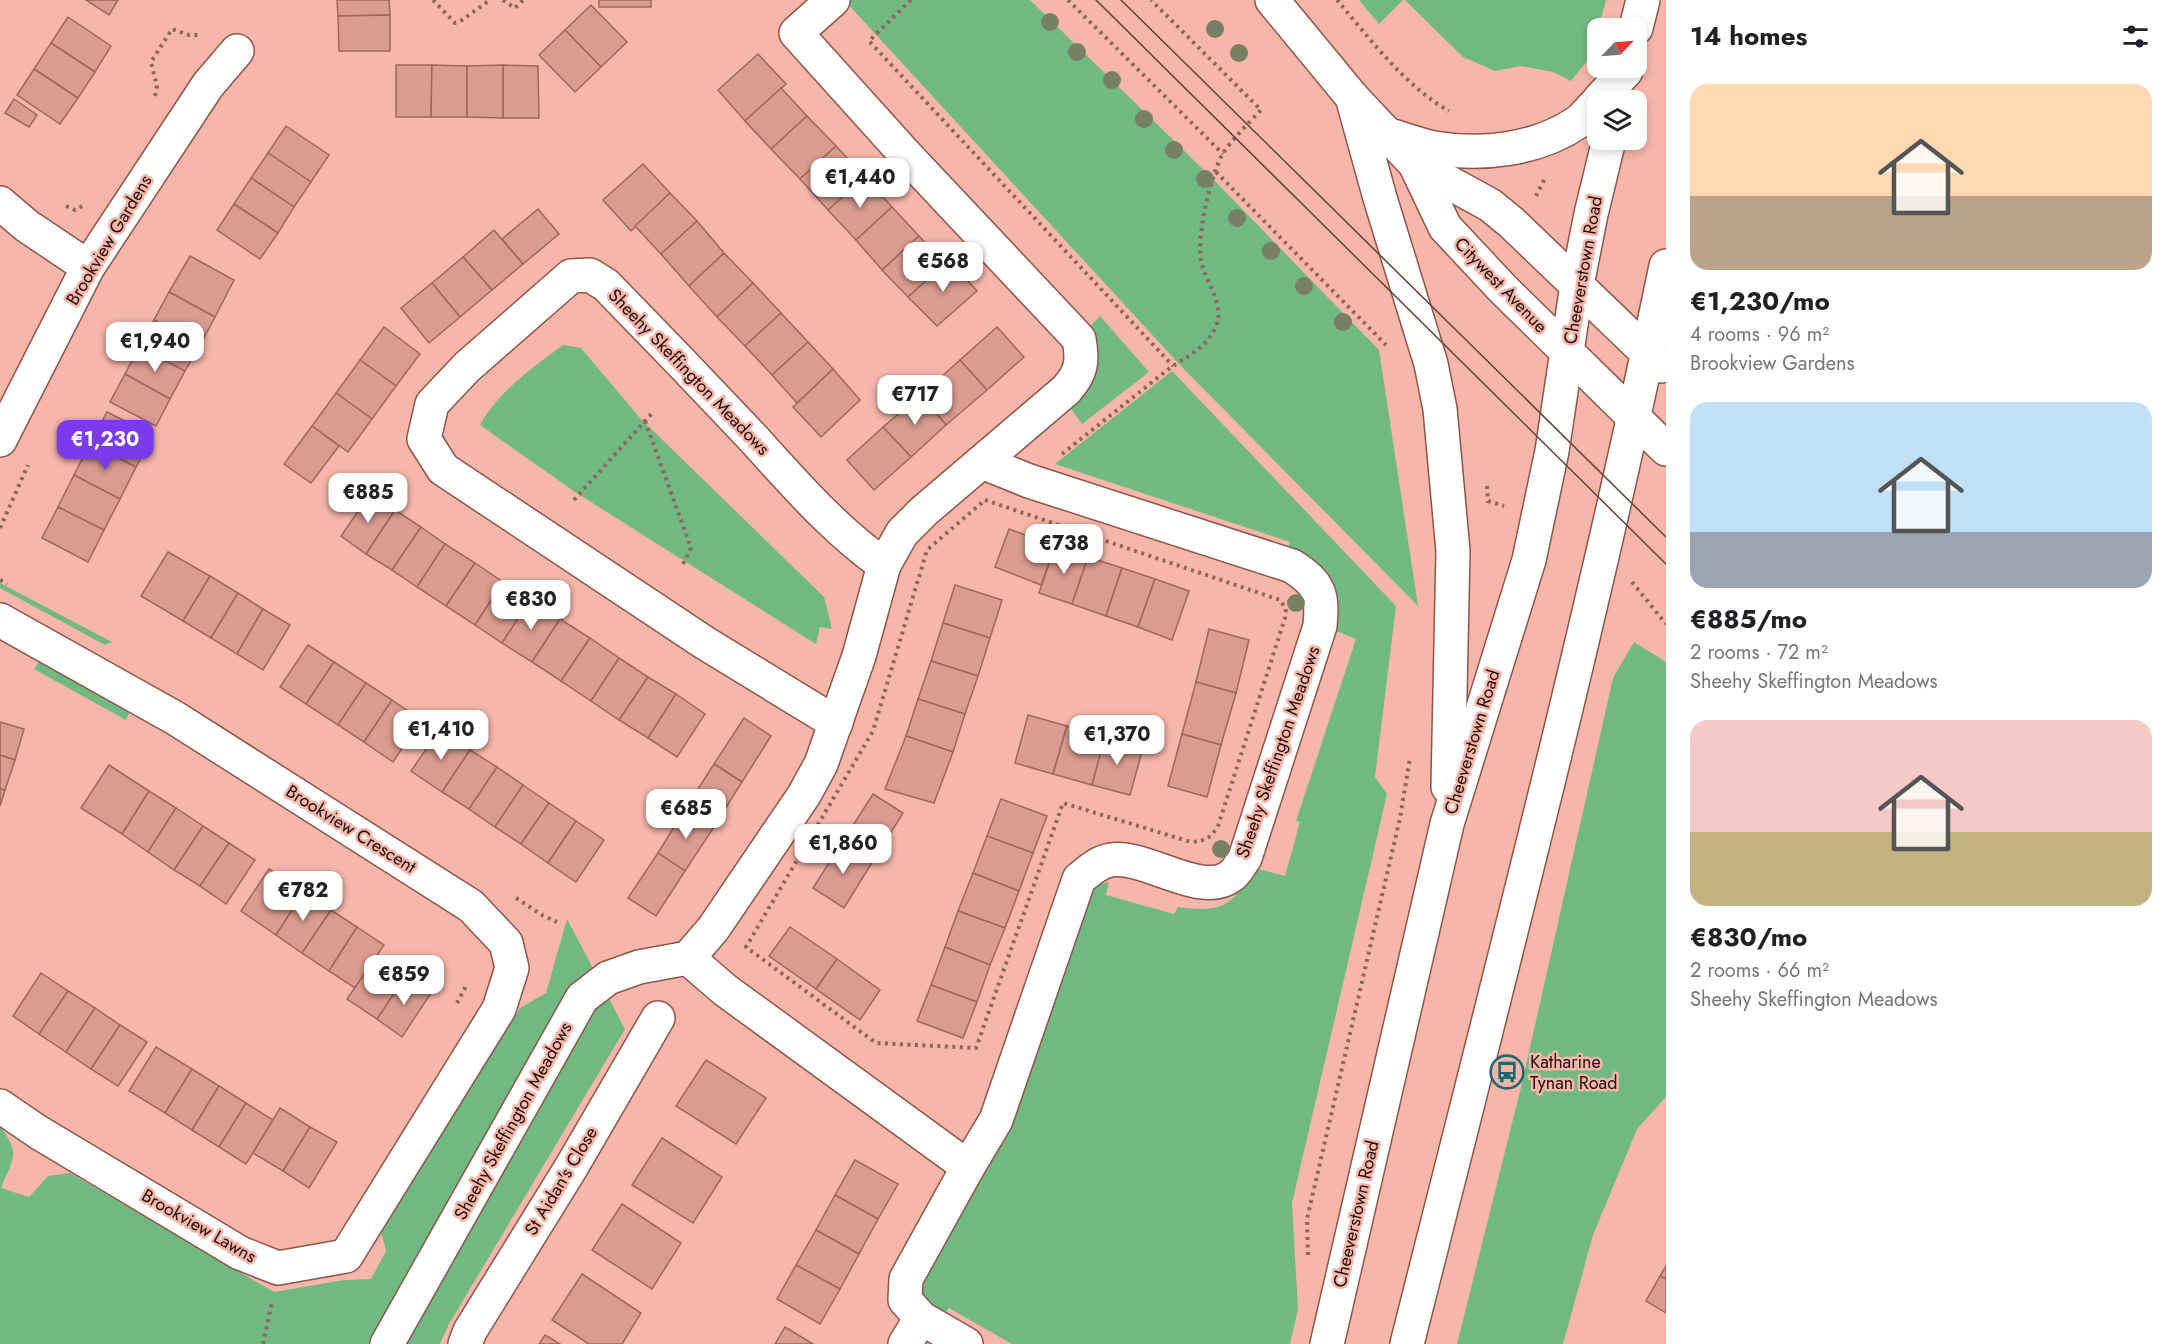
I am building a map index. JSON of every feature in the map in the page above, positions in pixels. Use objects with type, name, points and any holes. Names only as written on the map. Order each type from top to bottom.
[{"type":"street","points":[[833,0],[796,33],[905,154],[1078,339],[1082,359],[1077,378],[1066,390],[902,533],[884,565],[859,656],[821,764],[804,795],[713,929],[688,958],[725,990],[968,1167]]},
{"type":"street","name":"Citywest Avenue","points":[[1272,0],[1352,98],[1415,164],[1490,205],[1578,285]]},
{"type":"street","points":[[1638,18],[1643,0]]},
{"type":"street","name":"Brookview Gardens","points":[[0,440],[88,267],[208,85],[237,51]]},
{"type":"street","points":[[1612,90],[1624,80]]},
{"type":"street","points":[[1352,98],[1431,364],[1440,409],[1453,551],[1447,824]]},
{"type":"street","points":[[1385,133],[1432,148],[1470,152],[1525,145],[1546,139],[1580,121],[1587,113]]},
{"type":"street","name":"Cheeverstown Road","points":[[1327,1344],[1447,824],[1529,560],[1552,451],[1591,214],[1607,150]]},
{"type":"street","name":"Citywest Avenue","points":[[1415,164],[1445,226],[1503,289],[1634,417]]},
{"type":"street","points":[[0,203],[27,226],[88,267]]},
{"type":"street","points":[[1407,1344],[1532,850],[1614,512],[1634,417],[1657,363],[1666,266]]},
{"type":"street","name":"Sheehy Skeffington Meadows","points":[[836,723],[705,643],[443,469],[424,439],[432,404],[467,367],[571,276],[590,275],[606,285],[855,543],[884,565]]},
{"type":"street","points":[[1578,285],[1657,363]]},
{"type":"street","points":[[1634,417],[1666,449]]},
{"type":"street","name":"Sheehy Skeffington Meadows","points":[[966,1344],[913,1331],[905,1300],[906,1279],[996,1120],[1079,879],[1094,866],[1111,860],[1129,861],[1193,880],[1215,883],[1231,876],[1245,858],[1320,626],[1322,602],[1311,579],[1292,566],[1029,481],[982,462]]},
{"type":"street","name":"Brookview Crescent","points":[[0,620],[175,718],[253,766],[471,906],[505,941],[512,968],[499,1009],[421,1132]]},
{"type":"street","name":"Sheehy Skeffington Meadows","points":[[387,1344],[582,998],[608,978],[639,967],[688,958]]},
{"type":"street","name":"St Aidan's Close","points":[[465,1344],[470,1331],[572,1166],[658,1018]]},
{"type":"street","name":"Brookview Lawns","points":[[0,1106],[38,1132],[240,1253],[278,1268],[346,1256],[421,1132]]},
{"type":"path","points":[[433,0],[455,23],[490,0]]},
{"type":"path","points":[[503,0],[515,8],[523,0]]},
{"type":"path","points":[[911,0],[869,41],[1173,366]]},
{"type":"path","points":[[1068,0],[1223,154]]},
{"type":"path","points":[[1053,461],[1173,366],[1197,350],[1216,326],[1219,316],[1202,264],[1200,238],[1216,172],[1223,154],[1261,110],[1151,0]]},
{"type":"path","points":[[1337,0],[1415,88],[1431,101],[1449,111]]},
{"type":"path","points":[[1216,172],[1390,349]]},
{"type":"path","points":[[574,500],[654,411]]},
{"type":"path","points":[[645,421],[690,548],[682,566]]},
{"type":"path","points":[[985,500],[1280,600],[1286,609],[1285,618],[1218,826],[1211,836],[1202,841],[1191,842],[1063,803],[976,1048],[876,1043],[746,947],[873,731],[927,550],[985,500]]},
{"type":"path","points":[[1628,577],[1666,624]]},
{"type":"path","points":[[1309,1263],[1307,1219],[1400,818],[1411,752]]},
{"type":"path","points":[[457,1004],[470,978]]},
{"type":"green space","points":[[844,0],[1030,0],[1213,179],[1379,350],[1418,606],[1179,364]]},
{"type":"green space","points":[[1359,0],[1403,0],[1379,24]]},
{"type":"green space","points":[[1405,0],[1606,0],[1601,18],[1587,18],[1587,61],[1571,81],[1553,72],[1521,66],[1495,71],[1463,57]]},
{"type":"green space","points":[[1100,316],[1149,372],[1082,424],[1069,406],[1081,336]]},
{"type":"green space","points":[[563,345],[581,348],[640,418],[824,597],[832,629],[820,627],[816,644],[575,492],[480,425],[506,391]]},
{"type":"green space","points":[[1172,371],[1396,606],[1375,777],[1387,794],[1292,1203],[1298,1309],[1290,1344],[1012,1344],[949,1308],[940,1321],[919,1295],[920,1276],[1081,898],[1096,885],[1109,882],[1106,895],[1174,914],[1178,907],[1206,909],[1225,904],[1240,891],[1255,868],[1285,876],[1300,822],[1296,821],[1356,639],[1329,628],[1285,557],[1290,542],[1055,464]]},
{"type":"green space","points":[[0,583],[112,642],[105,645],[0,588]]},
{"type":"green space","points":[[1634,642],[1666,662],[1666,1097],[1637,1129],[1593,1235],[1563,1344],[1457,1344],[1522,1083],[1613,678]]},
{"type":"green space","points":[[40,661],[130,711],[126,720],[34,669]]},
{"type":"green space","points":[[567,919],[625,1029],[449,1324],[440,1344],[0,1344],[0,1127],[13,1150],[13,1157],[1,1188],[29,1197],[48,1176],[70,1173],[274,1292],[344,1280],[371,1279],[386,1251],[381,1231],[520,1008],[546,993]]},
{"type":"building","points":[[86,0],[118,0],[109,15]]},
{"type":"building","points":[[337,0],[389,0],[390,15],[338,16]]},
{"type":"building","points":[[599,0],[651,0],[651,7],[599,7]]},
{"type":"building","points":[[591,5],[627,42],[601,67],[565,30]]},
{"type":"building","points":[[390,15],[390,51],[339,51],[338,16]]},
{"type":"building","points":[[68,17],[111,46],[95,72],[51,43]]},
{"type":"building","points":[[565,30],[601,67],[575,92],[539,55]]},
{"type":"building","points":[[51,43],[95,72],[78,98],[34,69]]},
{"type":"building","points":[[758,54],[786,84],[745,121],[718,90]]},
{"type":"building","points":[[396,65],[432,65],[431,117],[396,117]]},
{"type":"building","points":[[432,65],[467,66],[467,117],[431,117]]},
{"type":"building","points":[[503,65],[538,66],[539,118],[503,118]]},
{"type":"building","points":[[503,65],[503,118],[467,117],[467,66]]},
{"type":"building","points":[[34,69],[78,98],[60,124],[17,95]]},
{"type":"building","points":[[781,88],[807,116],[771,149],[745,121]]},
{"type":"building","points":[[14,99],[37,115],[29,127],[5,113]]},
{"type":"building","points":[[807,116],[836,146],[800,179],[771,149]]},
{"type":"building","points":[[286,126],[329,155],[311,182],[268,153]]},
{"type":"building","points":[[836,146],[865,177],[828,210],[800,179]]},
{"type":"building","points":[[268,153],[311,182],[294,207],[251,178]]},
{"type":"building","points":[[643,164],[670,193],[631,231],[603,200]]},
{"type":"building","points":[[865,177],[892,207],[856,240],[828,210]]},
{"type":"building","points":[[251,178],[294,207],[278,233],[234,204]]},
{"type":"building","points":[[670,193],[697,221],[661,254],[635,226]]},
{"type":"building","points":[[234,204],[278,233],[260,259],[217,230]]},
{"type":"building","points":[[892,207],[919,236],[882,270],[856,240]]},
{"type":"building","points":[[538,209],[559,234],[523,264],[502,239]]},
{"type":"building","points":[[697,221],[724,253],[689,286],[661,254]]},
{"type":"building","points":[[494,230],[523,264],[492,290],[463,257]]},
{"type":"building","points":[[919,236],[944,264],[908,297],[882,270]]},
{"type":"building","points":[[724,253],[753,283],[717,317],[689,286]]},
{"type":"building","points":[[190,256],[234,280],[215,317],[169,292]]},
{"type":"building","points":[[463,257],[492,290],[460,317],[432,283]]},
{"type":"building","points":[[949,260],[977,291],[937,326],[908,297]]},
{"type":"building","points":[[432,283],[460,317],[429,343],[401,308]]},
{"type":"building","points":[[753,283],[781,313],[745,346],[717,317]]},
{"type":"building","points":[[169,292],[215,317],[200,345],[154,320]]},
{"type":"building","points":[[781,313],[808,342],[772,375],[745,346]]},
{"type":"building","points":[[154,320],[200,345],[185,371],[139,347]]},
{"type":"building","points":[[384,327],[420,354],[396,386],[360,360]]},
{"type":"building","points":[[997,327],[1024,357],[987,390],[960,360]]},
{"type":"building","points":[[808,342],[833,369],[797,403],[772,375]]},
{"type":"building","points":[[139,347],[185,371],[170,399],[125,374]]},
{"type":"building","points":[[360,360],[396,386],[372,419],[336,393]]},
{"type":"building","points":[[960,360],[987,390],[946,425],[921,395]]},
{"type":"building","points":[[833,369],[860,400],[821,437],[793,407]]},
{"type":"building","points":[[125,374],[170,399],[156,426],[110,402]]},
{"type":"building","points":[[336,393],[372,419],[348,452],[312,426]]},
{"type":"building","points":[[921,395],[946,425],[911,457],[883,427]]},
{"type":"building","points":[[107,412],[153,435],[136,467],[90,444]]},
{"type":"building","points":[[312,426],[339,446],[311,483],[284,464]]},
{"type":"building","points":[[883,427],[911,457],[874,490],[847,460]]},
{"type":"building","points":[[90,444],[136,467],[120,499],[74,475]]},
{"type":"building","points":[[74,475],[120,499],[104,530],[58,507]]},
{"type":"building","points":[[370,494],[395,510],[366,554],[341,536]]},
{"type":"building","points":[[58,507],[104,530],[88,562],[42,538]]},
{"type":"building","points":[[395,510],[421,527],[392,570],[366,554]]},
{"type":"building","points":[[421,527],[445,544],[417,587],[392,570]]},
{"type":"building","points":[[1009,529],[1055,546],[1041,585],[995,567]]},
{"type":"building","points":[[445,544],[475,563],[446,606],[417,587]]},
{"type":"building","points":[[1055,546],[1088,557],[1072,604],[1039,593]]},
{"type":"building","points":[[168,552],[210,576],[183,621],[141,596]]},
{"type":"building","points":[[1088,557],[1122,568],[1106,616],[1072,604]]},
{"type":"building","points":[[475,563],[503,582],[475,625],[446,606]]},
{"type":"building","points":[[1122,568],[1155,579],[1138,627],[1106,616]]},
{"type":"building","points":[[210,576],[238,593],[211,638],[183,621]]},
{"type":"building","points":[[1155,579],[1189,591],[1172,640],[1138,627]]},
{"type":"building","points":[[503,582],[530,600],[502,643],[475,625]]},
{"type":"building","points":[[955,585],[1002,600],[990,638],[943,623]]},
{"type":"building","points":[[238,593],[263,609],[237,654],[211,638]]},
{"type":"building","points":[[530,600],[560,619],[532,662],[502,643]]},
{"type":"building","points":[[263,609],[290,625],[263,670],[237,654]]},
{"type":"building","points":[[560,619],[590,638],[561,681],[532,662]]},
{"type":"building","points":[[943,623],[990,638],[978,676],[931,661]]},
{"type":"building","points":[[1209,629],[1249,640],[1236,693],[1196,682]]},
{"type":"building","points":[[590,638],[619,658],[591,701],[561,681]]},
{"type":"building","points":[[308,645],[334,662],[306,704],[280,687]]},
{"type":"building","points":[[619,658],[648,677],[619,720],[591,701]]},
{"type":"building","points":[[931,661],[978,676],[965,714],[918,699]]},
{"type":"building","points":[[334,662],[366,683],[338,725],[306,704]]},
{"type":"building","points":[[648,677],[676,694],[648,738],[619,720]]},
{"type":"building","points":[[1196,682],[1236,693],[1221,745],[1182,734]]},
{"type":"building","points":[[366,683],[392,700],[364,742],[338,725]]},
{"type":"building","points":[[676,694],[705,714],[677,757],[648,738]]},
{"type":"building","points":[[918,699],[965,714],[953,752],[906,736]]},
{"type":"building","points":[[392,700],[421,720],[393,762],[364,742]]},
{"type":"building","points":[[1028,715],[1067,726],[1053,774],[1015,763]]},
{"type":"building","points":[[744,718],[771,736],[742,782],[714,764]]},
{"type":"building","points":[[0,722],[24,729],[15,760],[0,755]]},
{"type":"building","points":[[1067,726],[1105,737],[1092,785],[1053,774]]},
{"type":"building","points":[[440,729],[470,750],[442,792],[411,771]]},
{"type":"building","points":[[1182,734],[1221,745],[1207,797],[1168,786]]},
{"type":"building","points":[[906,736],[953,752],[934,803],[885,789]]},
{"type":"building","points":[[1105,737],[1143,748],[1130,795],[1092,785]]},
{"type":"building","points":[[470,750],[497,767],[469,809],[442,792]]},
{"type":"building","points":[[0,755],[15,760],[5,790],[0,789]]},
{"type":"building","points":[[714,764],[742,782],[714,827],[685,809]]},
{"type":"building","points":[[109,765],[149,791],[122,834],[81,808]]},
{"type":"building","points":[[497,767],[523,785],[495,827],[469,809]]},
{"type":"building","points":[[523,785],[549,803],[521,844],[495,827]]},
{"type":"building","points":[[0,789],[5,790],[0,806]]},
{"type":"building","points":[[149,791],[176,808],[148,852],[122,834]]},
{"type":"building","points":[[873,794],[903,813],[873,861],[843,841]]},
{"type":"building","points":[[1001,799],[1047,816],[1033,853],[987,836]]},
{"type":"building","points":[[549,803],[576,821],[548,863],[521,844]]},
{"type":"building","points":[[176,808],[203,826],[174,870],[148,852]]},
{"type":"building","points":[[685,809],[714,827],[685,871],[658,853]]},
{"type":"building","points":[[576,821],[604,840],[576,882],[548,863]]},
{"type":"building","points":[[203,826],[229,843],[200,886],[174,870]]},
{"type":"building","points":[[987,836],[1033,853],[1019,891],[973,873]]},
{"type":"building","points":[[843,841],[873,861],[844,908],[813,888]]},
{"type":"building","points":[[229,843],[255,860],[226,904],[200,886]]},
{"type":"building","points":[[658,853],[685,871],[656,916],[628,898]]},
{"type":"building","points":[[269,869],[304,892],[276,935],[241,911]]},
{"type":"building","points":[[973,873],[1019,891],[1005,928],[958,911]]},
{"type":"building","points":[[304,892],[331,910],[302,953],[276,935]]},
{"type":"building","points":[[331,910],[357,927],[329,971],[302,953]]},
{"type":"building","points":[[958,911],[1005,928],[990,965],[945,947]]},
{"type":"building","points":[[357,927],[384,945],[355,988],[329,971]]},
{"type":"building","points":[[790,927],[837,959],[816,989],[769,956]]},
{"type":"building","points":[[945,947],[990,965],[977,1002],[931,985]]},
{"type":"building","points":[[377,956],[406,976],[377,1019],[347,999]]},
{"type":"building","points":[[837,959],[880,990],[860,1020],[816,989]]},
{"type":"building","points":[[41,973],[68,991],[39,1034],[13,1016]]},
{"type":"building","points":[[406,976],[431,993],[402,1037],[377,1019]]},
{"type":"building","points":[[931,985],[977,1002],[963,1038],[917,1021]]},
{"type":"building","points":[[68,991],[95,1008],[66,1052],[39,1034]]},
{"type":"building","points":[[95,1008],[120,1025],[91,1069],[66,1052]]},
{"type":"building","points":[[120,1025],[147,1042],[118,1086],[91,1069]]},
{"type":"building","points":[[156,1047],[192,1069],[165,1113],[129,1091]]},
{"type":"building","points":[[706,1060],[766,1098],[736,1144],[676,1106]]},
{"type":"building","points":[[192,1069],[219,1086],[192,1130],[165,1113]]},
{"type":"building","points":[[219,1086],[246,1103],[219,1147],[192,1130]]},
{"type":"building","points":[[246,1103],[273,1120],[246,1164],[219,1147]]},
{"type":"building","points":[[280,1108],[310,1127],[283,1171],[253,1153]]},
{"type":"building","points":[[310,1127],[337,1142],[309,1188],[283,1171]]},
{"type":"building","points":[[662,1138],[722,1177],[693,1223],[632,1185]]},
{"type":"building","points":[[855,1160],[898,1184],[878,1219],[835,1195]]},
{"type":"building","points":[[835,1195],[878,1219],[859,1254],[816,1230]]},
{"type":"building","points":[[622,1204],[681,1243],[652,1289],[592,1250]]},
{"type":"building","points":[[816,1230],[859,1254],[840,1289],[796,1265]]},
{"type":"building","points":[[796,1265],[840,1289],[820,1324],[777,1299]]},
{"type":"building","points":[[1666,1266],[1666,1279],[1660,1276]]},
{"type":"building","points":[[582,1274],[641,1313],[622,1344],[589,1344],[552,1320]]},
{"type":"building","points":[[1660,1276],[1666,1279],[1666,1313],[1646,1301]]},
{"type":"building","points":[[785,1327],[813,1344],[775,1344]]},
{"type":"building","points":[[545,1335],[560,1344],[539,1344]]},
{"type":"tram line","points":[[1096,0],[1666,564]]},
{"type":"tram line","points":[[1121,0],[1666,537]]},
{"type":"place","name":"Katharine Tynan Road","points":[[1507,1072]]}]
